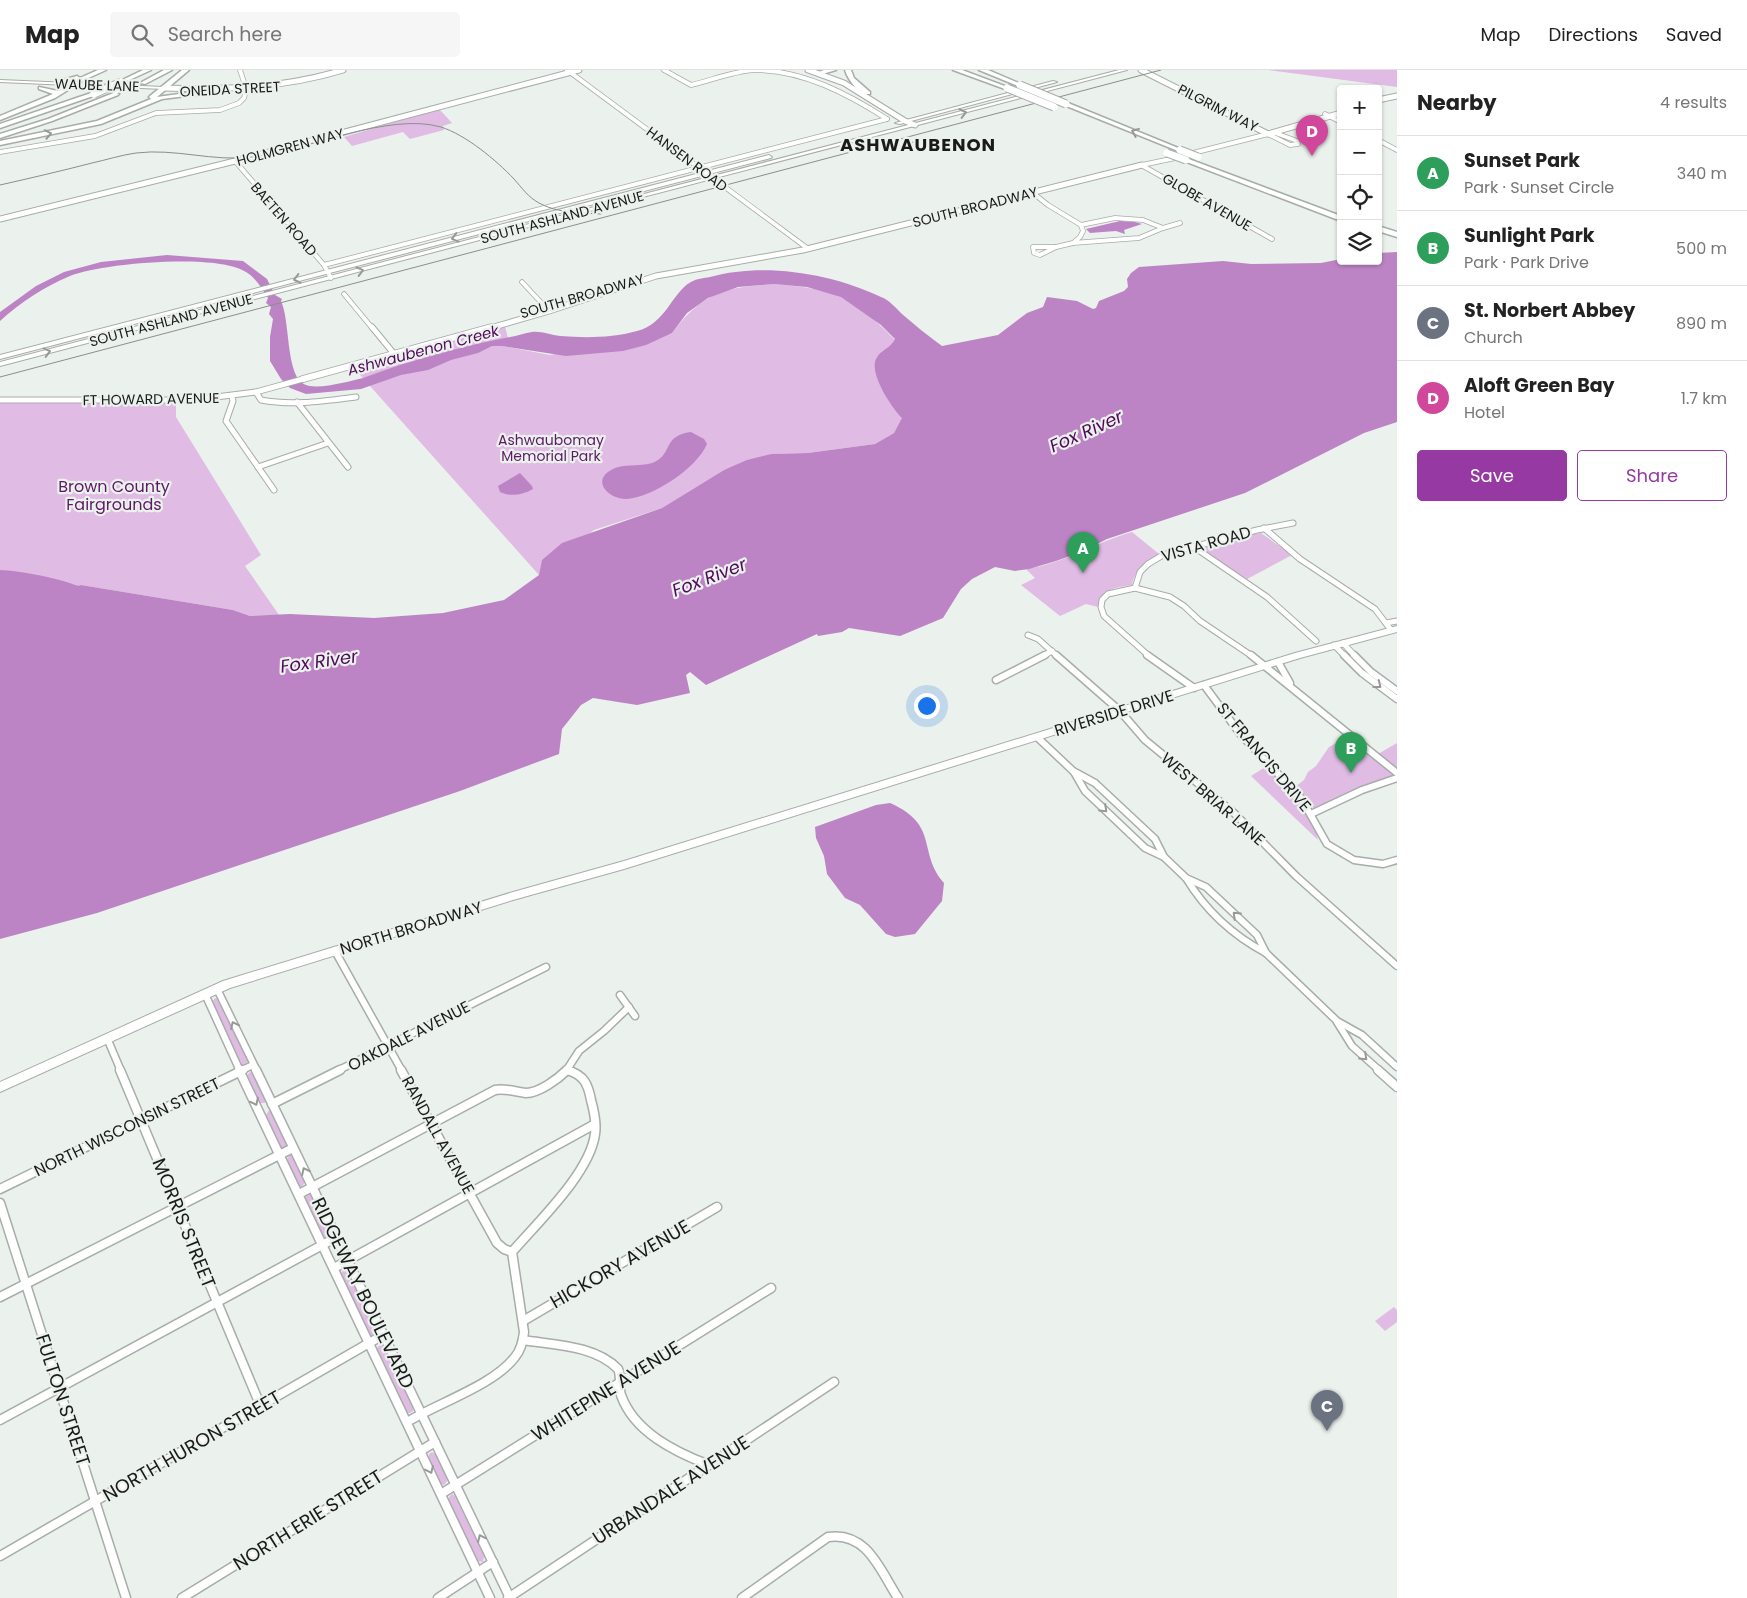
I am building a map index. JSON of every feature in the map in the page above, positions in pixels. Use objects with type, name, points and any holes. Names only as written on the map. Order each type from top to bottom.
[{"type":"highway","points":[[0,126],[94,94],[148,70]]},
{"type":"highway","points":[[0,132],[107,94],[159,70]]},
{"type":"highway","points":[[0,136],[57,118],[170,70]]},
{"type":"highway","points":[[140,106],[186,70]]},
{"type":"highway","points":[[848,70],[851,79],[868,93]]},
{"type":"highway","points":[[956,70],[1007,88]]},
{"type":"highway","points":[[963,70],[1168,153],[1337,217]]},
{"type":"highway","points":[[982,70],[1337,212]]},
{"type":"highway","points":[[990,70],[1007,80]]},
{"type":"highway","points":[[57,83],[102,71]]},
{"type":"highway","points":[[0,118],[53,96],[102,71]]},
{"type":"highway","points":[[175,80],[179,84],[205,90]]},
{"type":"highway","points":[[41,88],[56,92],[53,96]]},
{"type":"highway","points":[[0,143],[82,127],[113,118],[167,96],[205,90]]},
{"type":"highway","points":[[1382,229],[1397,235]]},
{"type":"highway","points":[[1382,234],[1397,240]]},
{"type":"main road","name":"SOUTH ASHLAND AVENUE","points":[[0,357],[1101,70]]},
{"type":"main road","points":[[1090,79],[1115,70]]},
{"type":"main road","name":"SOUTH ASHLAND AVENUE","points":[[0,364],[1125,70]]},
{"type":"main road","name":"WAUBE LANE","points":[[0,81],[161,90]]},
{"type":"main road","name":"WAUBE LANE","points":[[0,85],[41,88],[161,90]]},
{"type":"main road","points":[[712,178],[715,174],[766,158]]},
{"type":"main road","points":[[662,191],[703,177],[705,173]]},
{"type":"main road","points":[[0,357],[32,348]]},
{"type":"main road","name":"RIVERSIDE DRIVE","points":[[833,800],[1391,627]]},
{"type":"main road","name":"NORTH BROADWAY","points":[[0,1087],[217,989],[513,896],[624,865],[833,800]]},
{"type":"street","points":[[0,152],[95,136],[156,113],[220,110],[239,103],[244,98],[246,89],[240,70]]},
{"type":"street","points":[[246,89],[301,82],[343,70]]},
{"type":"street","name":"HOLMGREN WAY","points":[[0,219],[234,161],[569,71],[579,70]]},
{"type":"street","points":[[324,265],[887,118],[835,86],[800,74],[758,70],[691,86],[664,70]]},
{"type":"street","points":[[808,70],[825,71],[849,82],[915,125]]},
{"type":"street","name":"PILGRIM WAY","points":[[1141,70],[1255,127],[1269,132]]},
{"type":"street","name":"PILGRIM WAY","points":[[1149,70],[1269,132]]},
{"type":"street","name":"HANSEN ROAD","points":[[569,71],[807,248]]},
{"type":"street","points":[[825,71],[894,114],[908,120]]},
{"type":"street","name":"ONEIDA STREET","points":[[161,90],[246,89],[288,86],[301,82]]},
{"type":"street","points":[[1382,100],[1397,97]]},
{"type":"street","name":"SOUTH BROADWAY","points":[[256,392],[304,379],[319,377],[393,353],[658,276],[807,248],[1033,193],[1269,132],[1337,112]]},
{"type":"street","points":[[893,124],[896,121],[894,114]]},
{"type":"street","points":[[1327,115],[1337,119]]},
{"type":"street","points":[[1255,127],[1258,131],[1256,134]]},
{"type":"street","points":[[1269,132],[1297,141],[1298,144],[1290,145],[1269,132]]},
{"type":"street","name":"SOUTH BROADWAY","points":[[1142,165],[1269,132]]},
{"type":"street","points":[[1382,142],[1397,150]]},
{"type":"street","name":"BAETEN ROAD","points":[[234,161],[324,265],[331,278]]},
{"type":"street","name":"GLOBE AVENUE","points":[[1142,165],[1272,239]]},
{"type":"street","points":[[1033,193],[1081,225],[1083,231],[1080,237],[1073,243]]},
{"type":"street","points":[[1081,225],[1115,218],[1128,218],[1152,223],[1163,228]]},
{"type":"street","points":[[1056,247],[1040,255],[1032,250],[1033,247],[1056,247],[1073,243],[1139,238],[1180,223]]},
{"type":"street","points":[[522,282],[547,309]]},
{"type":"street","points":[[344,294],[393,353]]},
{"type":"street","points":[[256,392],[261,400],[297,402],[356,397]]},
{"type":"street","name":"FT HOWARD AVENUE","points":[[0,400],[170,401],[232,397],[256,392]]},
{"type":"street","points":[[232,397],[233,401],[226,421],[274,490]]},
{"type":"street","points":[[297,402],[328,444],[348,467]]},
{"type":"street","points":[[258,467],[328,444]]},
{"type":"street","name":"VISTA ROAD","points":[[1135,588],[1135,580],[1138,574],[1154,560],[1173,552],[1293,522]]},
{"type":"street","points":[[1264,528],[1300,559],[1375,609],[1391,627],[1397,621]]},
{"type":"street","points":[[1194,547],[1267,597],[1316,641]]},
{"type":"street","points":[[1135,588],[1170,597],[1184,606],[1200,621],[1293,688],[1397,774]]},
{"type":"street","name":"ST FRANCIS DRIVE","points":[[1135,588],[1114,591],[1108,594],[1101,604],[1104,616],[1127,638],[1199,686],[1241,735],[1301,798],[1327,844],[1354,860],[1383,864],[1396,862]]},
{"type":"street","name":"WEST BRIAR LANE","points":[[1028,635],[1038,639],[1052,651],[1120,711],[1145,740],[1234,813],[1296,876],[1397,966]]},
{"type":"street","points":[[1338,644],[1397,691]]},
{"type":"street","points":[[1338,644],[1362,672],[1397,699]]},
{"type":"street","points":[[996,680],[1052,651]]},
{"type":"street","points":[[1278,662],[1293,688]]},
{"type":"street","points":[[1037,737],[1073,771],[1095,783],[1115,801],[1155,839],[1164,857]]},
{"type":"street","points":[[1073,771],[1085,791],[1145,848],[1164,857],[1186,878],[1214,894],[1257,935],[1266,953]]},
{"type":"street","points":[[1311,814],[1362,790],[1397,778]]},
{"type":"street","points":[[1186,878],[1197,898],[1246,943],[1266,953],[1337,1021],[1352,1046],[1397,1087]]},
{"type":"street","name":"RANDALL AVENUE","points":[[334,951],[497,1243],[504,1249],[512,1252]]},
{"type":"street","name":"OAKDALE AVENUE","points":[[272,1104],[546,967]]},
{"type":"street","name":"RIDGEWAY BOULEVARD","points":[[217,989],[509,1598]]},
{"type":"street","name":"RIDGEWAY BOULEVARD","points":[[205,994],[240,1072],[490,1598]]},
{"type":"street","points":[[620,994],[635,1016]]},
{"type":"street","points":[[299,1194],[495,1090],[502,1089],[524,1093],[536,1092],[556,1080],[567,1070],[579,1050],[604,1032],[629,1007]]},
{"type":"street","points":[[1337,1021],[1362,1034],[1397,1067]]},
{"type":"street","name":"MORRIS STREET","points":[[107,1038],[261,1407]]},
{"type":"street","name":"NORTH WISCONSIN STREET","points":[[0,1189],[253,1065]]},
{"type":"street","points":[[407,1422],[496,1375],[512,1361],[523,1340],[523,1321],[513,1270],[512,1252],[571,1183],[592,1146],[595,1136],[594,1110],[586,1080],[579,1073],[567,1070]]},
{"type":"street","points":[[334,1268],[595,1124]]},
{"type":"street","points":[[0,1297],[293,1148]]},
{"type":"street","name":"FULTON STREET","points":[[0,1203],[126,1598]]},
{"type":"street","name":"HICKORY AVENUE","points":[[523,1321],[717,1207]]},
{"type":"street","points":[[0,1420],[336,1237]]},
{"type":"street","name":"WHITEPINE AVENUE","points":[[441,1494],[772,1288]]},
{"type":"street","name":"NORTH HURON STREET","points":[[0,1556],[384,1335]]},
{"type":"street","points":[[523,1340],[582,1351],[602,1358],[618,1369],[620,1392],[629,1410],[654,1437],[676,1451],[709,1465]]},
{"type":"street","name":"URBANDALE AVENUE","points":[[509,1598],[834,1382]]},
{"type":"street","name":"NORTH ERIE STREET","points":[[182,1598],[435,1442]]},
{"type":"street","points":[[742,1598],[828,1537],[842,1535],[857,1540],[864,1546],[898,1598]]},
{"type":"street","points":[[438,1598],[493,1562]]},
{"type":"green space","points":[[1268,70],[1397,70],[1397,87]]},
{"type":"green space","points":[[439,109],[452,123],[443,126],[444,130],[410,139],[403,132],[352,146],[344,137]]},
{"type":"green space","name":"Ashwaubomay Memorial Park","points":[[774,284],[816,289],[847,299],[895,340],[893,344],[881,352],[903,418],[894,433],[875,444],[808,453],[771,454],[724,470],[662,508],[594,530],[539,575],[353,367],[504,323],[508,338],[503,346],[550,355],[672,333],[694,308],[716,294],[742,287]]},
{"type":"green space","name":"Brown County Fairgrounds","points":[[0,400],[176,401],[176,417],[261,555],[245,566],[279,615],[250,616],[233,610],[81,585],[75,586],[68,582],[0,570]]},
{"type":"green space","points":[[1132,532],[1159,554],[1139,570],[1132,585],[1115,588],[1106,592],[1098,607],[1086,604],[1060,616],[1021,585],[1035,578],[1026,569],[1053,563]]},
{"type":"green space","points":[[1261,533],[1292,555],[1247,579],[1201,549],[1237,537]]},
{"type":"green space","points":[[1349,736],[1397,775],[1361,787],[1314,809],[1295,787],[1316,766],[1329,747]]},
{"type":"green space","points":[[1397,743],[1397,770],[1378,754]]},
{"type":"green space","points":[[1267,766],[1305,809],[1318,840],[1251,776]]},
{"type":"green space","points":[[215,998],[248,1061],[245,1066],[242,1065],[212,1002]]},
{"type":"green space","points":[[250,1072],[253,1073],[266,1100],[265,1103],[260,1103],[247,1075]]},
{"type":"green space","points":[[269,1110],[287,1144],[284,1148],[281,1147],[266,1115]]},
{"type":"green space","points":[[290,1155],[293,1156],[305,1182],[302,1187],[299,1186],[287,1159]]},
{"type":"green space","points":[[308,1194],[311,1194],[330,1234],[327,1238],[324,1237],[305,1198]]},
{"type":"green space","points":[[344,1268],[347,1268],[376,1330],[374,1336],[370,1335],[341,1273]]},
{"type":"green space","points":[[1394,1307],[1397,1310],[1397,1322],[1385,1331],[1375,1321]]},
{"type":"green space","points":[[380,1344],[383,1345],[413,1407],[413,1411],[410,1413],[407,1413],[377,1348]]},
{"type":"green space","points":[[432,1452],[435,1454],[448,1480],[444,1485],[441,1484],[429,1458],[429,1454]]},
{"type":"green space","points":[[452,1494],[455,1496],[484,1556],[483,1562],[477,1561],[449,1500]]},
{"type":"water","points":[[1120,221],[1142,224],[1124,230],[1125,234],[1116,231],[1090,233],[1086,229]]},
{"type":"water","name":"Fox River","points":[[1397,252],[1397,422],[1364,433],[1245,493],[1107,539],[1081,552],[1029,569],[1015,571],[995,567],[972,579],[961,589],[943,618],[900,636],[849,628],[842,632],[818,636],[817,634],[706,685],[690,672],[686,675],[690,693],[637,705],[593,698],[581,705],[562,729],[559,754],[460,791],[97,913],[0,939],[0,570],[34,574],[69,582],[77,586],[81,585],[233,610],[250,616],[290,614],[374,618],[443,613],[504,600],[539,575],[542,560],[562,543],[662,508],[724,470],[747,460],[771,454],[808,453],[875,444],[894,433],[902,418],[883,390],[875,365],[880,353],[891,345],[895,339],[881,325],[841,297],[807,287],[774,284],[738,287],[708,298],[687,313],[672,333],[646,345],[623,351],[566,356],[492,346],[478,353],[451,360],[428,370],[401,375],[361,389],[306,394],[290,388],[281,379],[270,361],[270,337],[273,319],[269,314],[271,307],[266,303],[268,298],[261,287],[246,272],[232,266],[186,261],[132,264],[85,271],[60,280],[42,290],[0,321],[0,312],[36,286],[64,272],[101,262],[167,255],[243,261],[267,279],[275,295],[282,299],[293,368],[297,377],[302,383],[307,385],[323,386],[363,378],[441,353],[532,332],[560,336],[589,337],[618,335],[637,331],[655,322],[684,287],[691,282],[752,270],[797,272],[819,276],[881,297],[942,346],[998,335],[1027,313],[1043,307],[1047,297],[1077,301],[1093,309],[1096,308],[1099,301],[1124,291],[1128,287],[1127,279],[1139,267],[1223,261],[1251,264],[1321,263],[1337,260],[1337,265],[1382,265],[1382,253]]},
{"type":"water","points":[[691,432],[704,439],[707,444],[694,462],[673,480],[649,493],[627,499],[615,497],[605,489],[602,480],[611,470],[652,463],[659,460],[671,441],[682,434]]},
{"type":"water","points":[[520,473],[533,489],[516,495],[500,492],[498,486]]},
{"type":"water","points":[[890,803],[906,811],[916,820],[926,840],[931,861],[944,883],[942,901],[915,934],[895,937],[886,934],[860,905],[845,898],[827,874],[824,856],[816,838],[815,827],[876,805]]},
{"type":"railway","points":[[0,377],[1161,70]]},
{"type":"railway","points":[[0,185],[136,153],[165,152],[223,158],[252,157],[373,128],[397,124],[420,124],[441,127],[470,142],[499,164],[528,195],[539,203],[561,211],[601,214]]},
{"type":"railway","points":[[906,142],[930,143],[953,147]]},
{"type":"place","name":"Aloft Green Bay","points":[[1312,156]]},
{"type":"place","name":"Sunset Park","points":[[1083,573]]},
{"type":"place","name":"Sunlight Park","points":[[1351,773]]},
{"type":"place","name":"St. Norbert Abbey","points":[[1327,1431]]},
{"type":"district","name":"ASHWAUBENON","points":[[918,144]]},
{"type":"water label","name":"Ashwaubenon Creek","points":[[423,350]]}]
